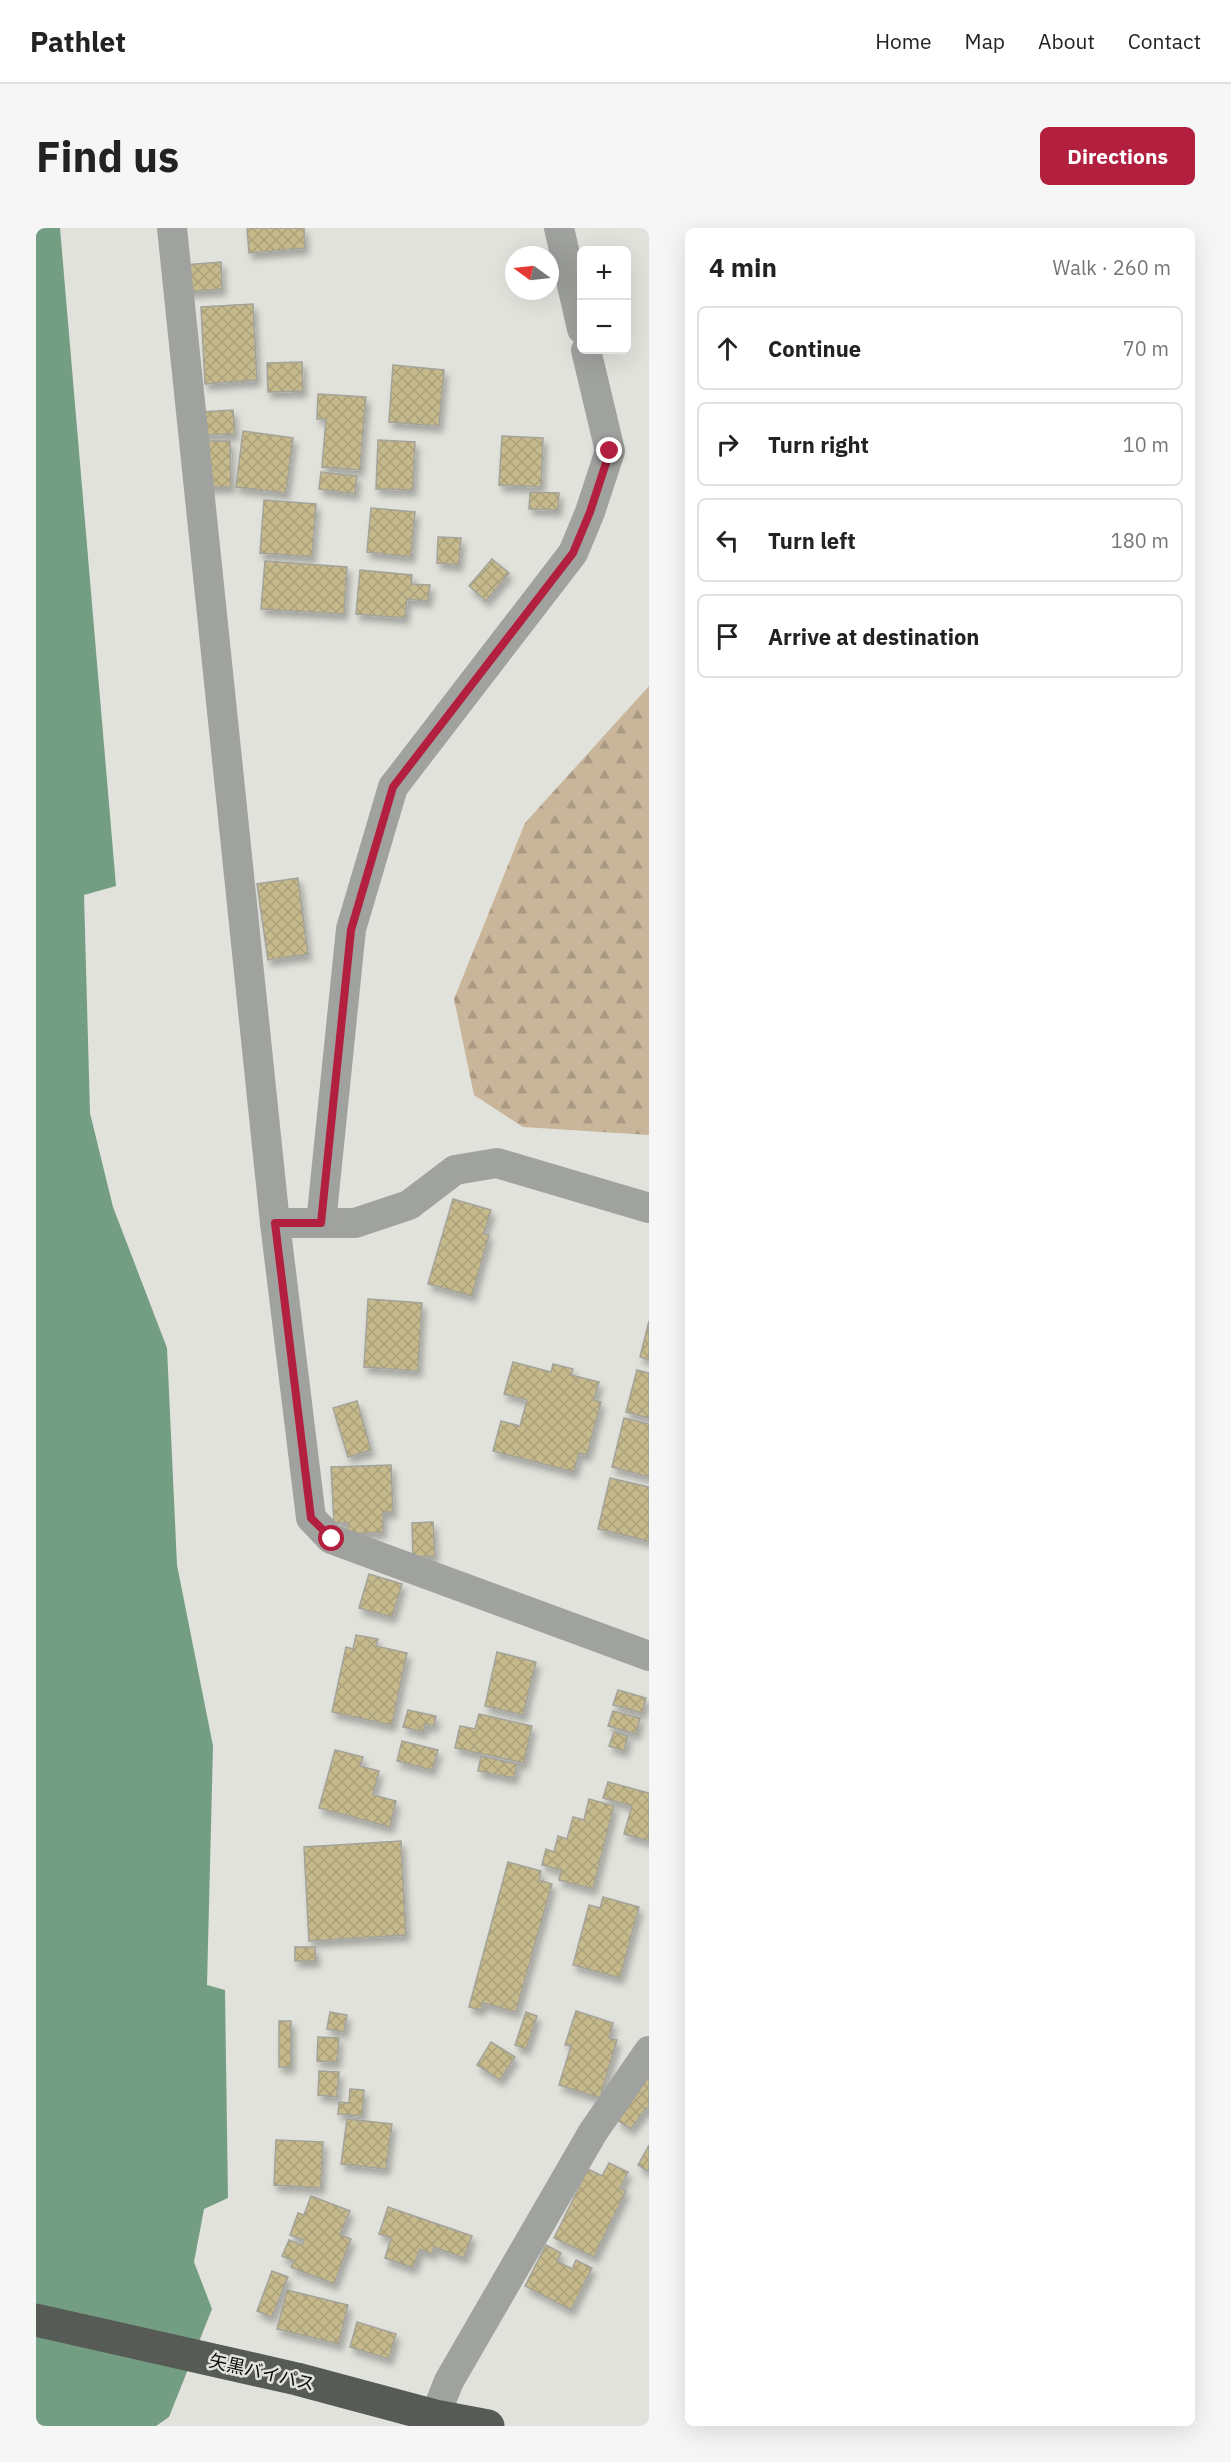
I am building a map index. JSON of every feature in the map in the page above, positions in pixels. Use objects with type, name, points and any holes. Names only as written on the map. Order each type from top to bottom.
[{"type":"highway","name":"矢黒バイパス","points":[[36,2320],[297,2379],[435,2416],[488,2426]]},
{"type":"street","points":[[172,228],[275,1223],[311,1518],[332,1539],[649,1656]]},
{"type":"street","points":[[559,228],[577,307]]},
{"type":"street","points":[[321,1223],[351,930],[393,787],[573,553],[590,512],[610,451],[587,354]]},
{"type":"street","points":[[275,1223],[355,1223],[409,1205],[455,1170],[497,1163],[649,1208]]},
{"type":"street","points":[[435,2416],[449,2381],[593,2132],[649,2051]]},
{"type":"green space","points":[[649,686],[649,1135],[523,1127],[474,1095],[454,999],[525,823]]},
{"type":"shaded area","points":[[36,228],[60,228],[116,886],[84,895],[90,1113],[113,1207],[167,1348],[177,1565],[213,1746],[207,1985],[225,1990],[228,2198],[204,2209],[194,2262],[212,2309],[169,2417],[156,2426],[36,2426]]},
{"type":"building","points":[[247,228],[304,228],[305,248],[249,253]]},
{"type":"building","points":[[221,262],[222,289],[185,292],[184,265]]},
{"type":"building","points":[[253,304],[257,380],[205,384],[201,307]]},
{"type":"building","points":[[302,362],[303,391],[268,392],[267,363]]},
{"type":"building","points":[[393,365],[444,370],[439,426],[389,422]]},
{"type":"building","points":[[318,394],[366,397],[360,470],[322,467],[326,419],[317,419]]},
{"type":"building","points":[[233,410],[235,434],[201,435],[200,412]]},
{"type":"building","points":[[243,431],[293,438],[286,493],[236,487]]},
{"type":"building","points":[[502,436],[543,438],[541,487],[499,485]]},
{"type":"building","points":[[378,440],[415,442],[413,490],[376,489]]},
{"type":"building","points":[[203,441],[230,441],[231,487],[203,487]]},
{"type":"building","points":[[321,472],[357,476],[355,494],[319,489]]},
{"type":"building","points":[[530,492],[559,493],[558,510],[529,509]]},
{"type":"building","points":[[264,500],[316,504],[312,557],[260,553]]},
{"type":"building","points":[[371,508],[415,512],[411,557],[367,552]]},
{"type":"building","points":[[438,537],[461,538],[459,565],[437,563]]},
{"type":"building","points":[[492,559],[509,573],[486,601],[469,586]]},
{"type":"building","points":[[265,561],[347,567],[344,614],[261,609]]},
{"type":"building","points":[[360,570],[412,575],[411,584],[430,585],[428,601],[407,599],[405,618],[356,614]]},
{"type":"building","points":[[298,878],[308,954],[268,960],[257,884]]},
{"type":"building","points":[[453,1199],[491,1210],[484,1234],[489,1235],[472,1296],[428,1284]]},
{"type":"building","points":[[368,1299],[422,1303],[418,1371],[364,1367]]},
{"type":"building","points":[[649,1321],[649,1360],[640,1357]]},
{"type":"building","points":[[513,1362],[551,1372],[553,1364],[573,1369],[571,1375],[599,1382],[594,1400],[601,1402],[587,1455],[579,1453],[574,1472],[493,1451],[501,1421],[520,1426],[527,1400],[504,1394]]},
{"type":"building","points":[[637,1370],[649,1373],[649,1418],[626,1412]]},
{"type":"building","points":[[357,1401],[371,1450],[348,1457],[333,1408]]},
{"type":"building","points":[[624,1418],[649,1424],[649,1477],[612,1467]]},
{"type":"building","points":[[391,1465],[393,1512],[383,1512],[383,1532],[348,1534],[348,1523],[334,1523],[331,1467]]},
{"type":"building","points":[[610,1478],[649,1487],[649,1541],[598,1529]]},
{"type":"building","points":[[433,1522],[435,1556],[413,1557],[412,1523]]},
{"type":"building","points":[[369,1574],[402,1584],[392,1617],[359,1608]]},
{"type":"building","points":[[356,1635],[378,1639],[376,1646],[407,1653],[392,1725],[332,1712],[346,1647],[353,1649]]},
{"type":"building","points":[[497,1652],[536,1662],[523,1715],[485,1706]]},
{"type":"building","points":[[618,1690],[646,1698],[642,1713],[613,1705]]},
{"type":"building","points":[[408,1710],[436,1716],[434,1726],[425,1724],[423,1732],[403,1727]]},
{"type":"building","points":[[613,1711],[640,1718],[636,1734],[608,1726]]},
{"type":"building","points":[[479,1714],[532,1726],[524,1763],[455,1748],[460,1726],[475,1729]]},
{"type":"building","points":[[614,1732],[628,1736],[624,1751],[609,1746]]},
{"type":"building","points":[[402,1741],[438,1750],[432,1770],[397,1761]]},
{"type":"building","points":[[335,1750],[363,1757],[360,1766],[379,1771],[373,1795],[396,1801],[390,1827],[319,1808]]},
{"type":"building","points":[[481,1756],[517,1764],[514,1778],[478,1771]]},
{"type":"building","points":[[608,1782],[649,1793],[649,1841],[624,1834],[632,1806],[603,1798]]},
{"type":"building","points":[[589,1799],[614,1806],[593,1889],[559,1880],[561,1870],[542,1865],[546,1849],[554,1852],[558,1836],[567,1839],[573,1817],[584,1820]]},
{"type":"building","points":[[401,1841],[406,1935],[309,1941],[304,1847]]},
{"type":"building","points":[[508,1862],[541,1871],[539,1880],[552,1884],[516,2012],[483,2003],[481,2010],[469,2007]]},
{"type":"building","points":[[603,1897],[639,1907],[620,1978],[573,1965],[589,1905],[600,1908]]},
{"type":"building","points":[[295,1947],[315,1947],[316,1961],[295,1961]]},
{"type":"building","points":[[576,2011],[613,2023],[609,2038],[617,2040],[600,2098],[559,2085],[571,2046],[565,2045]]},
{"type":"building","points":[[330,2012],[347,2015],[344,2032],[327,2029]]},
{"type":"building","points":[[526,2012],[537,2016],[526,2049],[515,2045]]},
{"type":"building","points":[[279,2021],[291,2021],[291,2067],[279,2067]]},
{"type":"building","points":[[318,2037],[339,2038],[337,2062],[317,2061]]},
{"type":"building","points":[[491,2042],[515,2057],[500,2080],[477,2065]]},
{"type":"building","points":[[319,2071],[339,2072],[337,2097],[318,2095]]},
{"type":"building","points":[[649,2076],[649,2111],[646,2108],[631,2129],[617,2120]]},
{"type":"building","points":[[350,2089],[364,2090],[362,2116],[338,2114],[339,2102],[349,2103]]},
{"type":"building","points":[[347,2119],[392,2124],[386,2169],[341,2164]]},
{"type":"building","points":[[276,2140],[323,2142],[321,2188],[274,2185]]},
{"type":"building","points":[[649,2145],[649,2172],[638,2165]]},
{"type":"building","points":[[609,2163],[628,2172],[620,2188],[626,2191],[594,2257],[554,2238],[588,2169],[602,2176]]},
{"type":"building","points":[[311,2196],[350,2211],[340,2235],[351,2239],[334,2284],[291,2267],[294,2261],[282,2256],[289,2240],[302,2245],[304,2240],[290,2235],[298,2213],[304,2215]]},
{"type":"building","points":[[388,2207],[472,2236],[464,2258],[434,2247],[432,2254],[420,2249],[413,2268],[385,2258],[391,2238],[379,2234]]},
{"type":"building","points":[[546,2245],[561,2253],[557,2261],[572,2269],[576,2260],[592,2268],[571,2310],[525,2286]]},
{"type":"building","points":[[272,2271],[288,2277],[272,2317],[257,2311]]},
{"type":"building","points":[[287,2290],[348,2305],[339,2344],[277,2329]]},
{"type":"building","points":[[357,2322],[396,2334],[389,2359],[350,2347]]},
{"type":"route","points":[[332,1539],[311,1518],[275,1223],[321,1223],[351,930],[393,787],[573,553],[590,512],[610,451]]}]
